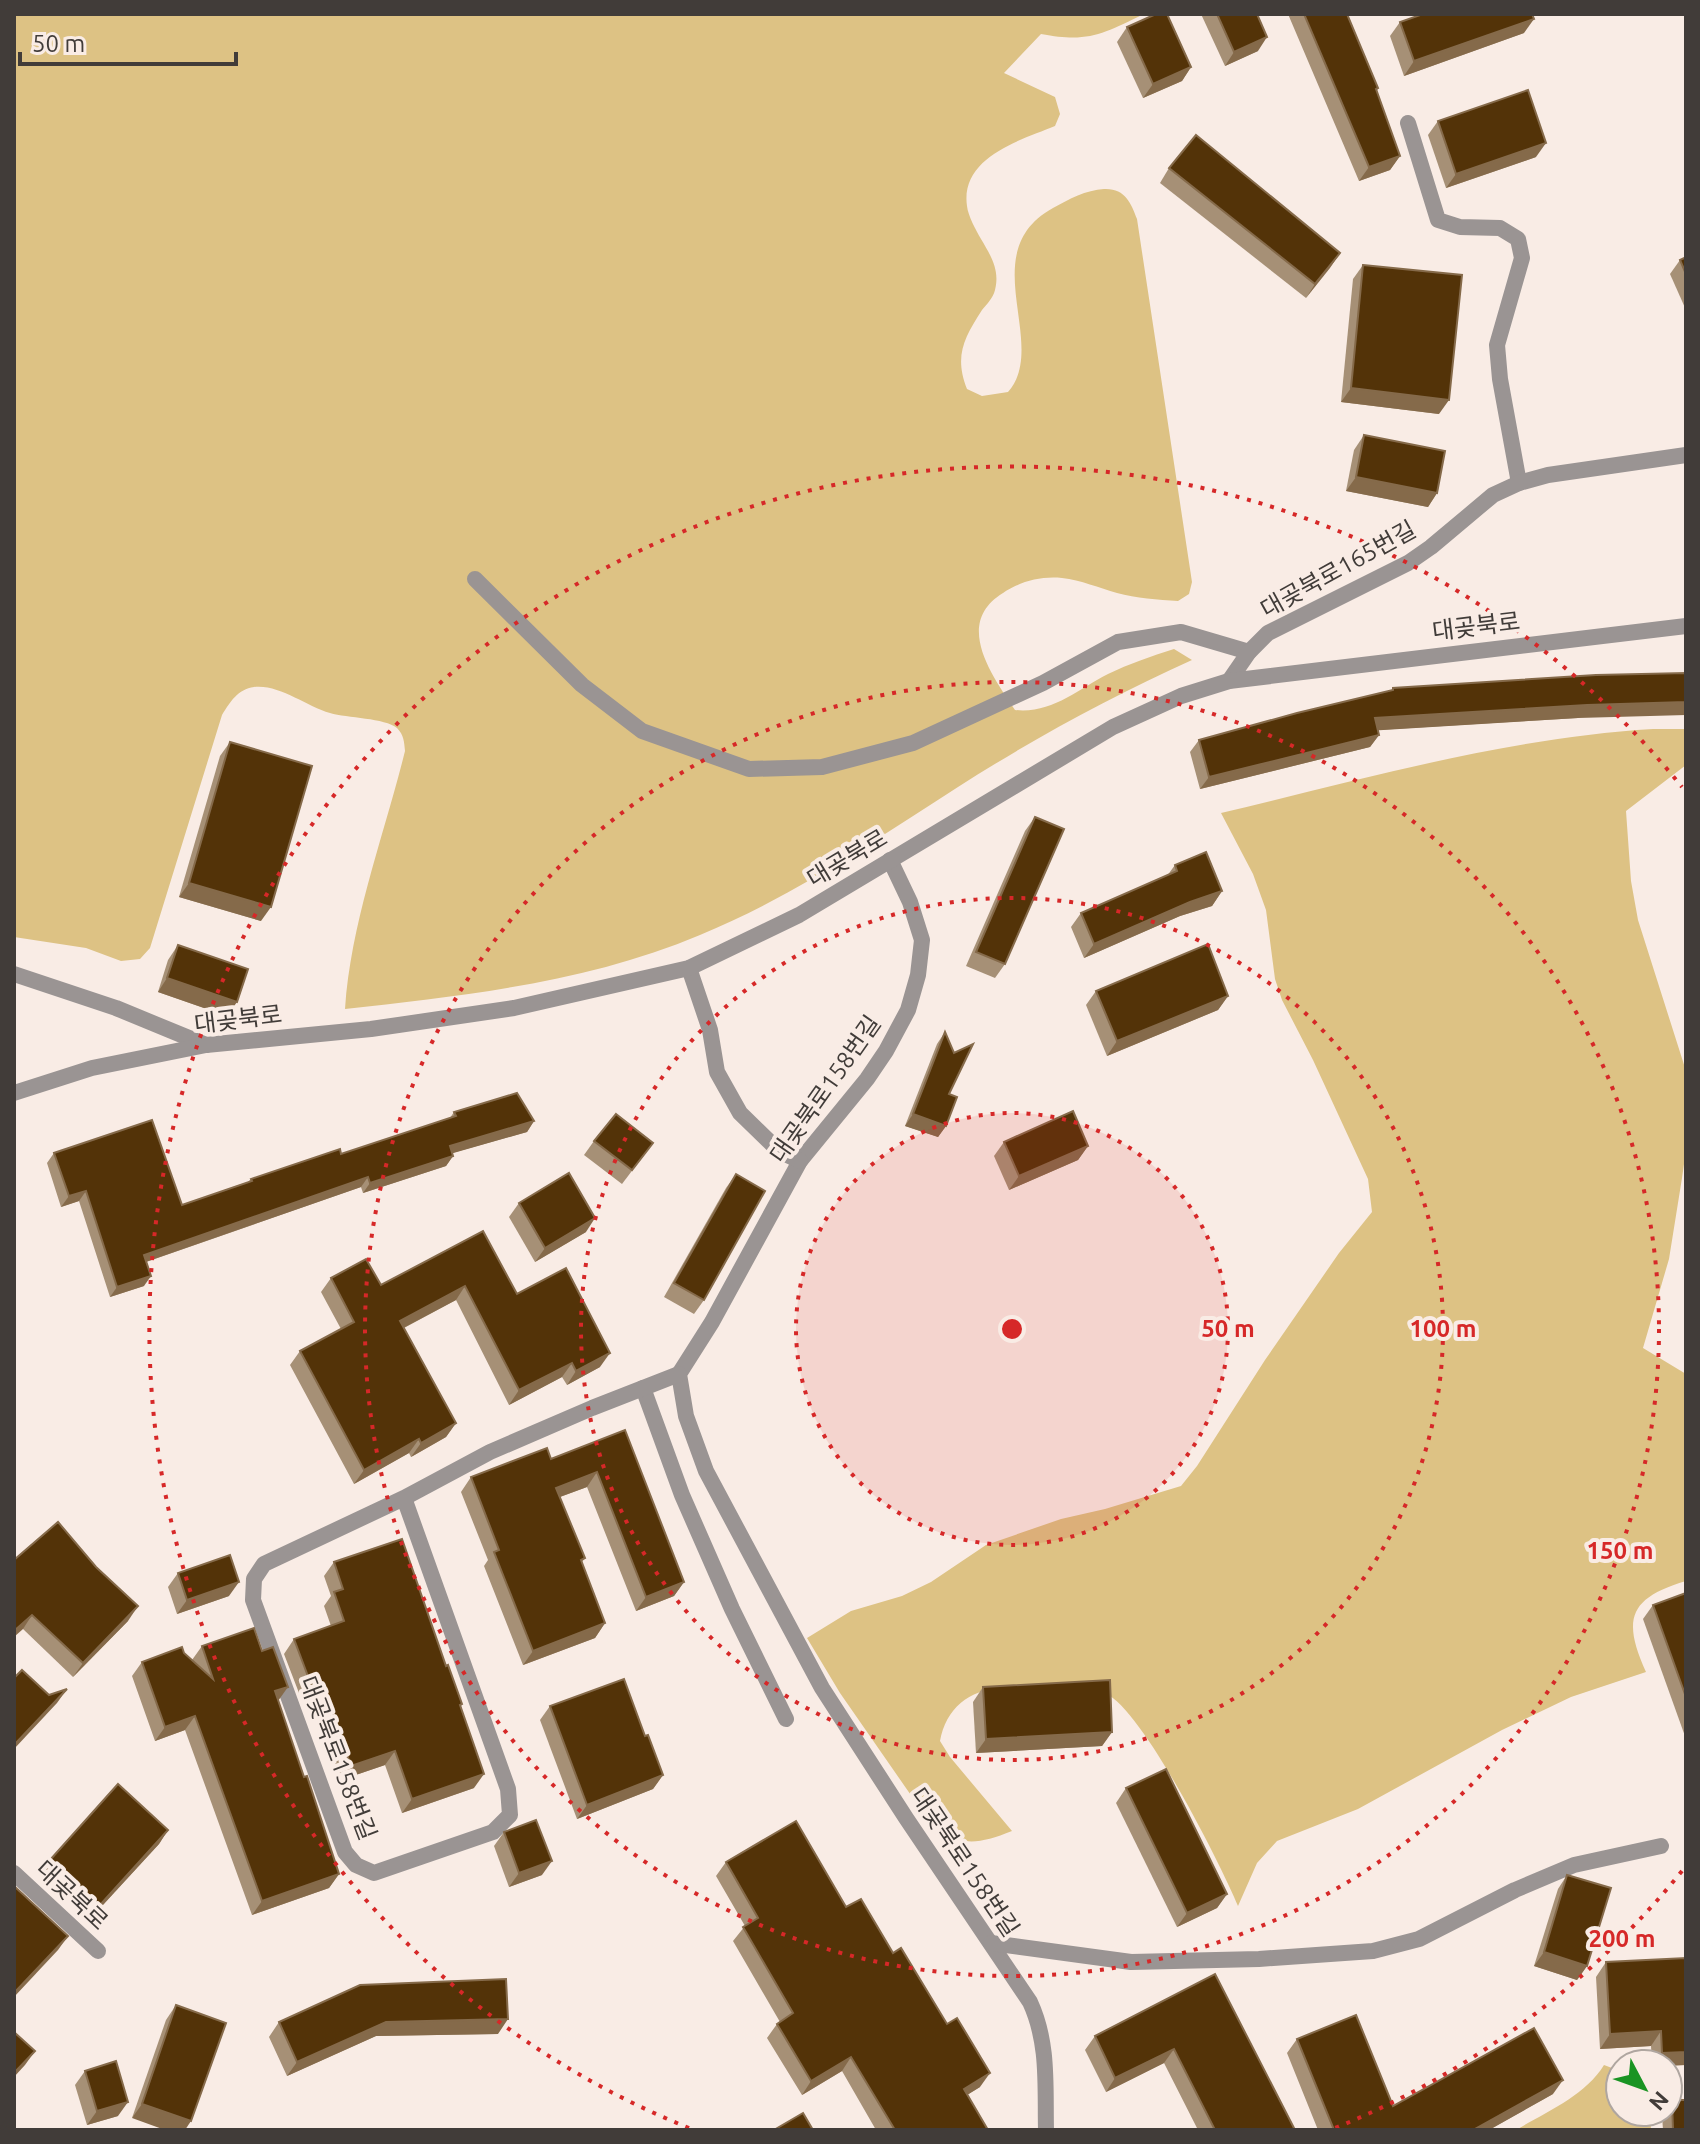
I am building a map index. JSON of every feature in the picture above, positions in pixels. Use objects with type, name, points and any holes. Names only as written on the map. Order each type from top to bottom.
[{"type":"street","points":[[1408,123],[1438,220],[1460,227],[1500,228],[1518,239],[1522,258],[1497,345],[1519,483]]},
{"type":"street","name":"대곶북로165번길","points":[[1229,681],[1249,652],[1268,633],[1408,563],[1485,501],[1519,483],[1548,475],[1686,455]]},
{"type":"street","points":[[475,579],[582,685],[642,731],[749,769],[822,767],[913,743],[1043,683],[1118,642],[1181,632],[1249,652]]},
{"type":"street","name":"대곶북로","points":[[14,1093],[92,1068],[206,1045],[371,1029],[514,1008],[689,968],[799,915],[1113,727],[1181,696],[1229,681],[1686,626]]},
{"type":"street","name":"대곶북로158번길","points":[[404,1498],[508,1789],[510,1815],[493,1832],[374,1873],[356,1865],[345,1852],[253,1600],[254,1579],[264,1564],[404,1498],[490,1452],[679,1374],[726,1297],[800,1161],[867,1079],[908,1010],[918,975],[922,940],[910,902],[890,860]]},
{"type":"street","points":[[689,968],[710,1030],[717,1072],[740,1113],[779,1151],[800,1161]]},
{"type":"street","points":[[14,974],[116,1008],[206,1045]]},
{"type":"street","name":"대곶북로158번길","points":[[679,1374],[686,1416],[706,1471],[822,1688],[1030,2002],[1040,2022],[1045,2049],[1046,2130]]},
{"type":"street","points":[[643,1388],[682,1495],[732,1609],[786,1719]]},
{"type":"street","points":[[991,1943],[1131,1962],[1259,1959],[1373,1951],[1419,1939],[1515,1890],[1574,1865],[1661,1846]]},
{"type":"street","name":"대곶북로","points":[[14,1873],[98,1951]]},
{"type":"shaded area","points":[[14,14],[1144,14],[1095,35],[1057,37],[1041,34],[1004,73],[1055,97],[1060,114],[1055,126],[1010,145],[983,163],[967,189],[969,214],[994,263],[996,283],[993,296],[966,339],[961,367],[967,389],[982,396],[1008,392],[1019,372],[1022,349],[1015,273],[1018,249],[1030,227],[1053,208],[1084,193],[1111,189],[1122,194],[1137,219],[1192,582],[1189,594],[1178,601],[1155,599],[1124,595],[1069,579],[1039,579],[1010,589],[988,605],[981,619],[979,634],[988,665],[1015,710],[1052,705],[1116,670],[1174,649],[1192,660],[1043,735],[800,886],[700,935],[614,965],[570,976],[435,999],[345,1009],[354,944],[405,751],[403,739],[397,728],[384,722],[330,713],[273,689],[248,688],[235,697],[222,715],[150,948],[140,959],[121,961],[86,948],[14,937]]},
{"type":"shaded area","points":[[1653,729],[1686,729],[1686,765],[1626,811],[1631,881],[1638,920],[1686,1071],[1686,1150],[1669,1259],[1643,1348],[1686,1374],[1686,1581],[1652,1595],[1636,1613],[1634,1638],[1646,1672],[1571,1697],[1502,1730],[1358,1809],[1277,1841],[1257,1863],[1238,1906],[1198,1824],[1157,1753],[1118,1702],[1102,1692],[1004,1689],[980,1692],[962,1702],[948,1719],[940,1741],[1012,1831],[974,1841],[964,1841],[945,1833],[924,1814],[840,1693],[807,1638],[851,1611],[902,1596],[931,1582],[986,1545],[1061,1519],[1181,1486],[1339,1253],[1372,1212],[1368,1179],[1282,1000],[1275,979],[1266,910],[1253,874],[1221,813],[1489,751],[1544,741]]},
{"type":"shaded area","points":[[1604,2065],[1604,2128],[1651,2130],[1516,2130],[1576,2094]]},
{"type":"building","points":[[1156,14],[1167,14],[1191,67],[1153,84],[1127,27]]},
{"type":"building","points":[[1217,14],[1257,14],[1267,37],[1234,52]]},
{"type":"building","points":[[1304,14],[1347,14],[1378,88],[1400,156],[1369,167]]},
{"type":"building","points":[[1423,14],[1532,14],[1534,19],[1414,61],[1400,22]]},
{"type":"building","points":[[1528,90],[1546,143],[1456,174],[1438,121]]},
{"type":"building","points":[[1196,135],[1340,253],[1315,284],[1169,168]]},
{"type":"building","points":[[1686,257],[1686,274],[1680,260]]},
{"type":"building","points":[[1363,265],[1462,275],[1449,400],[1351,388]]},
{"type":"building","points":[[1364,435],[1445,451],[1437,493],[1356,477]]},
{"type":"building","points":[[1686,673],[1686,702],[1375,718],[1379,735],[1209,777],[1199,740],[1393,688],[1596,675]]},
{"type":"building","points":[[230,742],[312,766],[271,907],[189,883]]},
{"type":"building","points":[[1035,817],[1064,829],[1005,964],[976,952]]},
{"type":"building","points":[[1206,852],[1222,891],[1094,944],[1081,913],[1177,871],[1175,865]]},
{"type":"building","points":[[1208,944],[1228,996],[1117,1041],[1096,991]]},
{"type":"building","points":[[178,945],[248,969],[237,1002],[167,978]]},
{"type":"building","points":[[945,1032],[954,1053],[973,1044],[949,1094],[957,1097],[946,1126],[913,1114]]},
{"type":"building","points":[[517,1093],[534,1121],[450,1146],[453,1156],[370,1183],[368,1177],[144,1255],[151,1276],[117,1287],[86,1191],[69,1196],[54,1153],[152,1120],[182,1205],[340,1149],[341,1154],[456,1116],[454,1112]]},
{"type":"building","points":[[1073,1111],[1088,1146],[1019,1176],[1004,1142]]},
{"type":"building","points":[[616,1114],[653,1143],[632,1170],[594,1141]]},
{"type":"building","points":[[569,1173],[595,1218],[545,1248],[519,1203]]},
{"type":"building","points":[[736,1174],[765,1191],[704,1300],[674,1283]]},
{"type":"building","points":[[483,1231],[517,1294],[566,1268],[610,1353],[576,1371],[572,1363],[519,1390],[465,1286],[400,1321],[456,1423],[421,1443],[419,1439],[364,1470],[300,1351],[354,1322],[331,1278],[366,1259],[381,1285]]},
{"type":"building","points":[[625,1430],[684,1582],[646,1597],[597,1472],[556,1488],[585,1558],[581,1560],[605,1623],[533,1651],[494,1552],[499,1550],[471,1477],[547,1448],[551,1459]]},
{"type":"building","points":[[58,1522],[96,1567],[138,1606],[83,1663],[32,1615],[14,1631],[14,1560]]},
{"type":"building","points":[[402,1539],[484,1774],[412,1799],[395,1751],[351,1766],[319,1675],[309,1679],[294,1639],[344,1621],[334,1592],[343,1589],[334,1562]]},
{"type":"building","points":[[230,1555],[239,1582],[187,1600],[178,1573]]},
{"type":"building","points":[[1686,1593],[1686,1697],[1653,1605]]},
{"type":"building","points":[[254,1628],[262,1651],[273,1647],[288,1687],[275,1691],[339,1874],[262,1901],[195,1716],[165,1727],[142,1662],[182,1647],[184,1653],[213,1679],[202,1646]]},
{"type":"building","points":[[22,1670],[49,1695],[67,1689],[14,1745],[14,1678]]},
{"type":"building","points":[[624,1679],[663,1775],[587,1805],[550,1706]]},
{"type":"building","points":[[1110,1680],[1112,1732],[986,1739],[983,1687]]},
{"type":"building","points":[[1166,1769],[1227,1894],[1187,1913],[1126,1788]]},
{"type":"building","points":[[118,1784],[168,1830],[100,1905],[50,1860]]},
{"type":"building","points":[[536,1820],[552,1861],[519,1873],[504,1832]]},
{"type":"building","points":[[796,1821],[846,1907],[861,1899],[893,1953],[901,1948],[947,2024],[957,2018],[990,2073],[964,2089],[988,2130],[895,2130],[851,2057],[811,2081],[777,2024],[793,2013],[743,1927],[758,1918],[726,1862]]},
{"type":"building","points":[[1567,1875],[1611,1888],[1587,1966],[1544,1952]]},
{"type":"building","points":[[14,1886],[68,1936],[14,1993]]},
{"type":"building","points":[[1686,1958],[1686,2052],[1684,2048],[1662,2048],[1661,2031],[1610,2034],[1606,1962]]},
{"type":"building","points":[[1215,1974],[1295,2130],[1215,2130],[1174,2049],[1115,2078],[1095,2036]]},
{"type":"building","points":[[506,1979],[508,2019],[386,2022],[297,2062],[279,2022],[360,1985]]},
{"type":"building","points":[[176,2005],[226,2023],[191,2121],[142,2104]]},
{"type":"building","points":[[1356,2015],[1393,2106],[1534,2028],[1563,2080],[1473,2130],[1334,2130],[1297,2039]]},
{"type":"building","points":[[14,2032],[35,2051],[14,2073]]},
{"type":"building","points":[[116,2061],[128,2102],[97,2111],[85,2071]]},
{"type":"building","points":[[1686,2100],[1686,2130],[1673,2130],[1684,2128]]},
{"type":"building","points":[[803,2113],[813,2130],[774,2130]]}]
